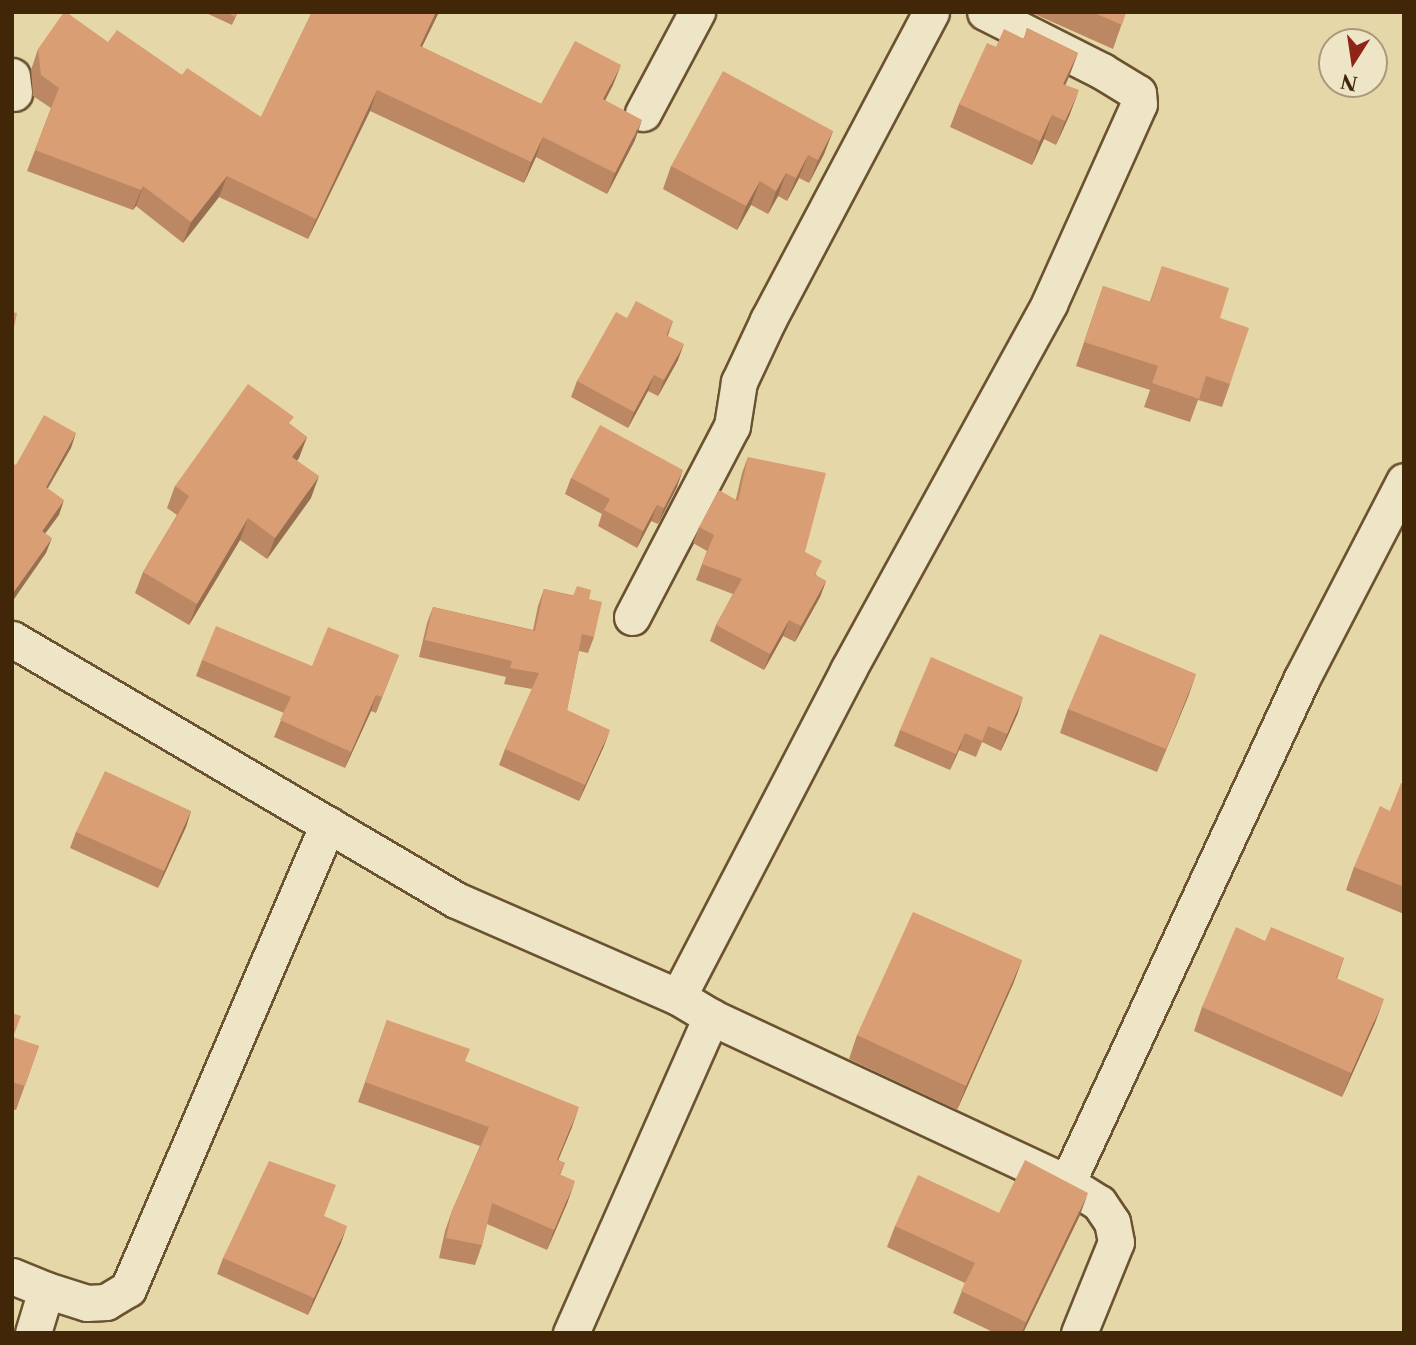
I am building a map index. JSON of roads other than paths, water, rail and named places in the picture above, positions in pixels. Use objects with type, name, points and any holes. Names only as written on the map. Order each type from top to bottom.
[{"type":"street","points":[[643,113],[697,12]]},
{"type":"street","points":[[632,617],[732,426],[739,382],[768,320],[931,12]]},
{"type":"street","points":[[678,997],[848,670],[1049,304],[1139,104],[1138,93],[1102,71],[985,12]]},
{"type":"street","points":[[1067,1183],[1301,680],[1404,481]]},
{"type":"street","points":[[12,639],[456,900],[678,997],[711,1017],[1067,1183],[1099,1203],[1112,1222],[1116,1242],[1079,1333]]},
{"type":"street","points":[[12,1276],[87,1303],[106,1302],[128,1289],[328,824]]},
{"type":"street","points":[[571,1333],[711,1017]]},
{"type":"street","points":[[33,1333],[46,1290]]}]
